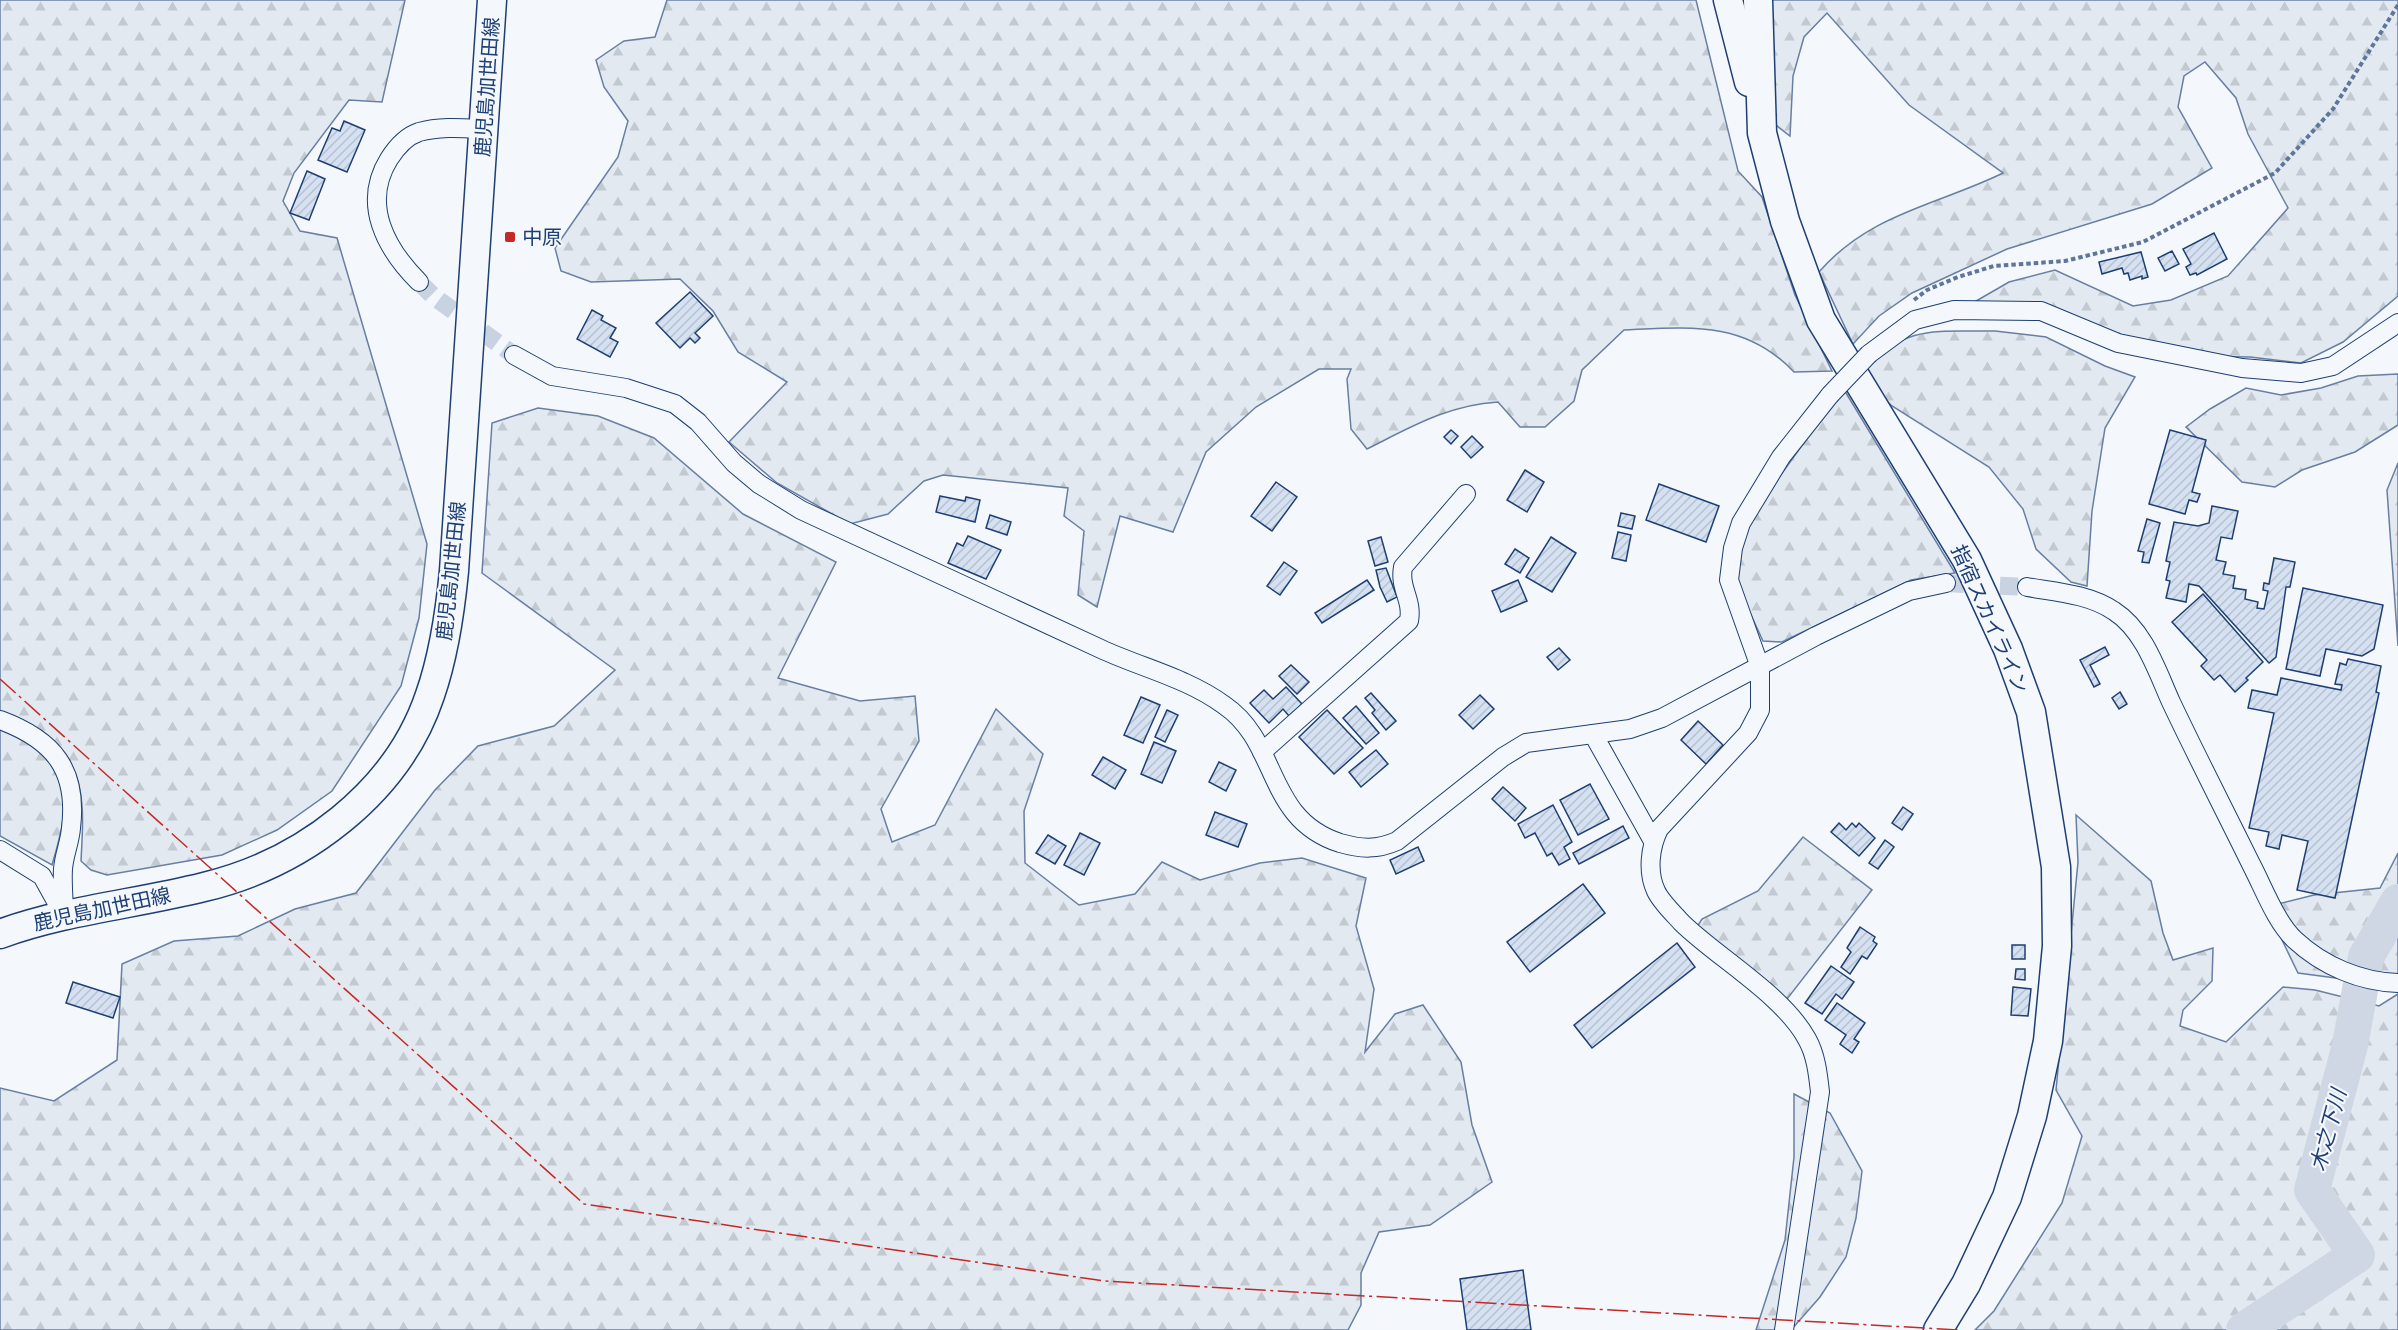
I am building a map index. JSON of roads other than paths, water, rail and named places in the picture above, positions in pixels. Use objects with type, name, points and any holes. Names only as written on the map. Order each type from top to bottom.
[{"type":"main road","name":"鹿児島加世田線","points":[[0,934],[64,915],[204,887],[253,873],[284,859],[346,816],[378,782],[409,739],[430,697],[449,620],[492,0]]},
{"type":"main road","points":[[1728,0],[1762,133]]},
{"type":"main road","name":"指宿スカイライン","points":[[1758,0],[1762,133],[1785,221],[1821,320],[1966,560],[2008,649],[2031,712],[2046,788],[2056,867],[2057,946],[2048,1041],[2032,1116],[2007,1197],[1966,1284],[1938,1330]]},
{"type":"street","points":[[419,282],[389,247],[380,226],[376,204],[380,178],[396,148],[417,132],[444,128],[484,129]]},
{"type":"street","points":[[1784,1330],[1820,1092],[1817,1065],[1806,1038],[1787,1014],[1695,935],[1656,892],[1651,870],[1653,841],[1659,829],[1748,733],[1760,710],[1760,667],[1729,580],[1733,548],[1741,523],[1805,423],[1869,354],[1915,320],[1954,310],[2041,311],[2118,344],[2242,368],[2301,374],[2333,366],[2398,323]]},
{"type":"street","points":[[514,355],[552,376],[626,388],[675,405],[698,422],[734,463],[759,484],[801,510],[1116,656],[1205,691],[1232,710],[1262,752],[1295,816],[1309,828],[1330,839],[1355,847],[1380,848],[1397,841],[1503,757],[1526,743],[1630,729],[1662,718],[1816,636],[1909,591],[1946,583]]},
{"type":"street","points":[[1262,752],[1410,621],[1412,607],[1401,581],[1403,567],[1466,494]]},
{"type":"street","points":[[2027,586],[2082,596],[2115,611],[2143,642],[2275,910],[2294,939],[2323,961],[2349,974],[2375,983],[2398,983]]},
{"type":"street","points":[[0,720],[28,733],[47,747],[59,760],[72,783],[71,831],[63,869],[64,915]]},
{"type":"street","points":[[1593,734],[1653,841]]},
{"type":"street","points":[[0,850],[42,876],[64,915]]},
{"type":"waterway","name":"木之下川","points":[[2244,1330],[2357,1255],[2312,1190],[2350,1045],[2366,957],[2398,902]]},
{"type":"tunnel","points":[[419,282],[433,296],[514,355]]},
{"type":"tunnel","points":[[1946,583],[2027,587]]},
{"type":"place","name":"中原","points":[[510,237]]}]
